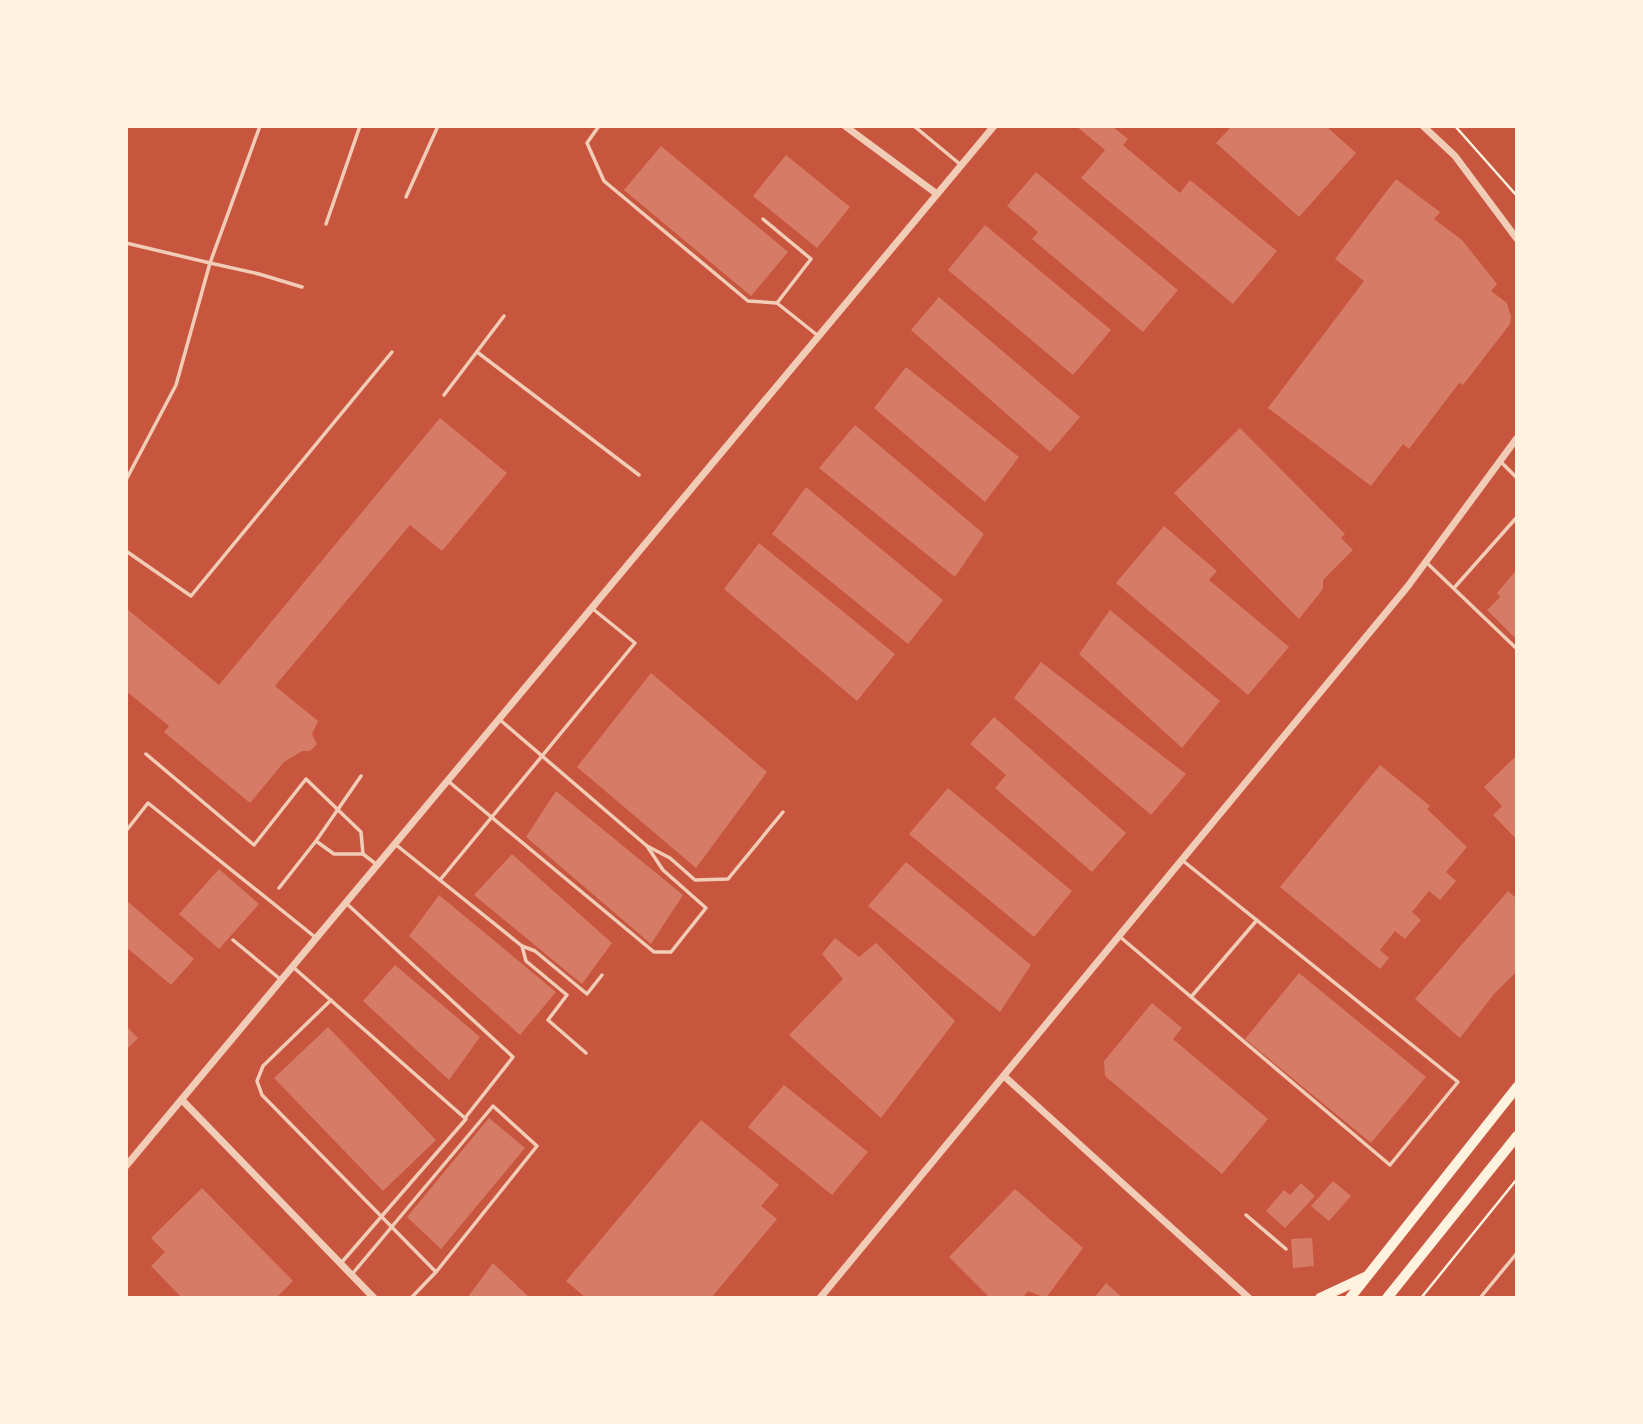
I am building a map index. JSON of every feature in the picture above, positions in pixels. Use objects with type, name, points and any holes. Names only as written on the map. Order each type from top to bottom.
[{"type":"main road","points":[[1350,1298],[1371,1275],[1517,1087]]},
{"type":"main road","points":[[1387,1298],[1517,1136]]},
{"type":"main road","points":[[1320,1298],[1371,1275]]},
{"type":"street","points":[[845,126],[937,194]]},
{"type":"street","points":[[126,1166],[994,126]]},
{"type":"street","points":[[1423,126],[1454,156],[1517,239]]},
{"type":"street","points":[[820,1298],[1426,562],[1517,439]]},
{"type":"street","points":[[1004,1076],[1249,1298]]},
{"type":"street","points":[[182,1100],[374,1298]]},
{"type":"lane","points":[[126,480],[176,385],[210,263],[260,126]]},
{"type":"lane","points":[[326,224],[360,126]]},
{"type":"lane","points":[[406,197],[438,126]]},
{"type":"lane","points":[[600,126],[587,143],[604,181],[748,301],[777,303],[819,337]]},
{"type":"lane","points":[[914,126],[961,166]]},
{"type":"lane","points":[[763,219],[811,259],[777,303]]},
{"type":"lane","points":[[126,243],[259,274],[302,288]]},
{"type":"lane","points":[[444,395],[504,316]]},
{"type":"lane","points":[[126,551],[191,596],[392,352]]},
{"type":"lane","points":[[477,352],[639,475]]},
{"type":"lane","points":[[1500,461],[1517,478]]},
{"type":"lane","points":[[1454,588],[1517,517]]},
{"type":"lane","points":[[1426,562],[1517,649]]},
{"type":"lane","points":[[440,880],[635,643],[592,608]]},
{"type":"lane","points":[[499,719],[647,846],[670,858],[695,880],[728,880],[783,812]]},
{"type":"lane","points":[[146,754],[254,845],[306,779],[361,832],[363,854]]},
{"type":"lane","points":[[279,888],[361,776]]},
{"type":"lane","points":[[447,781],[654,952],[671,952],[706,908],[663,870],[647,846]]},
{"type":"lane","points":[[126,831],[148,803],[316,938]]},
{"type":"lane","points":[[316,841],[334,854],[363,854],[378,865]]},
{"type":"lane","points":[[395,844],[522,946],[535,951],[587,994],[602,975]]},
{"type":"lane","points":[[1119,936],[1390,1165],[1458,1082],[1182,860]]},
{"type":"lane","points":[[341,1264],[513,1057],[346,903]]},
{"type":"lane","points":[[1191,997],[1257,920]]},
{"type":"lane","points":[[233,940],[282,980]]},
{"type":"lane","points":[[522,946],[526,961],[567,995],[548,1020],[586,1053]]},
{"type":"lane","points":[[293,967],[465,1118]]},
{"type":"lane","points":[[331,1000],[263,1066],[257,1081],[262,1095],[436,1272]]},
{"type":"lane","points":[[351,1275],[493,1106],[537,1146],[436,1272],[411,1298]]},
{"type":"lane","points":[[1247,1215],[1286,1249]]},
{"type":"lane","points":[[1480,1298],[1517,1253]]},
{"type":"path","points":[[1455,126],[1517,196]]},
{"type":"path","points":[[1420,1298],[1517,1179]]},
{"type":"building","points":[[1076,126],[1112,126],[1128,139],[1123,145],[1180,193],[1190,180],[1277,251],[1233,304],[1081,178],[1105,150]]},
{"type":"building","points":[[1232,126],[1326,126],[1356,153],[1299,217],[1216,143]]},
{"type":"building","points":[[661,146],[788,252],[751,296],[624,190]]},
{"type":"building","points":[[786,155],[850,207],[817,248],[753,196]]},
{"type":"building","points":[[1036,172],[1178,290],[1143,332],[1032,239],[1038,232],[1007,206]]},
{"type":"building","points":[[1396,179],[1440,212],[1434,219],[1462,240],[1497,284],[1491,291],[1507,303],[1511,317],[1510,324],[1463,385],[1459,383],[1409,449],[1403,444],[1371,486],[1268,408],[1364,281],[1335,259]]},
{"type":"building","points":[[985,225],[1111,330],[1073,375],[948,270]]},
{"type":"building","points":[[939,297],[1080,417],[1050,452],[911,330]]},
{"type":"building","points":[[906,367],[1019,457],[985,502],[874,408]]},
{"type":"building","points":[[440,418],[507,473],[442,551],[410,525],[275,686],[318,721],[312,734],[317,744],[310,751],[302,751],[284,762],[250,803],[164,732],[169,726],[126,691],[126,608],[219,685]]},
{"type":"building","points":[[855,425],[984,534],[955,577],[819,468]]},
{"type":"building","points":[[1240,428],[1345,534],[1341,538],[1353,550],[1323,580],[1323,589],[1299,619],[1174,493]]},
{"type":"building","points":[[806,487],[943,600],[908,644],[772,534]]},
{"type":"building","points":[[1164,526],[1217,571],[1209,580],[1289,647],[1248,695],[1116,583]]},
{"type":"building","points":[[759,543],[895,654],[857,701],[724,589]]},
{"type":"building","points":[[1517,569],[1517,640],[1487,610],[1500,597],[1497,593]]},
{"type":"building","points":[[1110,610],[1220,701],[1182,748],[1079,654]]},
{"type":"building","points":[[1041,662],[1186,774],[1151,815],[1014,698]]},
{"type":"building","points":[[651,673],[767,772],[696,868],[577,767]]},
{"type":"building","points":[[994,717],[1126,833],[1092,872],[995,788],[1006,775],[970,744]]},
{"type":"building","points":[[1517,755],[1517,840],[1493,815],[1502,806],[1484,787]]},
{"type":"building","points":[[1380,765],[1430,806],[1427,809],[1467,847],[1446,872],[1456,881],[1440,900],[1429,891],[1412,912],[1421,920],[1405,939],[1395,931],[1380,950],[1389,958],[1380,969],[1280,887]]},
{"type":"building","points":[[948,788],[1072,891],[1034,937],[909,834]]},
{"type":"building","points":[[556,791],[683,895],[651,944],[526,837]]},
{"type":"building","points":[[512,854],[612,943],[582,984],[474,895]]},
{"type":"building","points":[[906,862],[1031,965],[1000,1012],[868,906]]},
{"type":"building","points":[[219,869],[259,904],[219,949],[179,914]]},
{"type":"building","points":[[1508,891],[1517,899],[1517,971],[1494,994],[1460,1038],[1415,999]]},
{"type":"building","points":[[439,895],[556,992],[520,1035],[409,936]]},
{"type":"building","points":[[126,900],[194,959],[171,985],[126,947]]},
{"type":"building","points":[[835,938],[859,957],[876,943],[955,1021],[881,1118],[789,1035],[843,979],[822,954]]},
{"type":"building","points":[[395,965],[480,1037],[449,1080],[363,1001]]},
{"type":"building","points":[[1299,973],[1426,1077],[1371,1143],[1245,1039]]},
{"type":"building","points":[[1152,1003],[1182,1028],[1173,1039],[1268,1119],[1222,1174],[1105,1076],[1104,1061]]},
{"type":"building","points":[[126,1026],[138,1038],[126,1050]]},
{"type":"building","points":[[328,1027],[436,1140],[383,1191],[274,1078]]},
{"type":"building","points":[[784,1085],[868,1152],[832,1195],[748,1127]]},
{"type":"building","points":[[489,1118],[525,1148],[441,1249],[407,1217]]},
{"type":"building","points":[[701,1120],[779,1185],[761,1206],[777,1219],[711,1298],[586,1298],[566,1281]]},
{"type":"building","points":[[1333,1181],[1351,1196],[1329,1221],[1311,1206]]},
{"type":"building","points":[[1301,1183],[1315,1196],[1285,1228],[1266,1211],[1284,1190],[1290,1195]]},
{"type":"building","points":[[202,1188],[293,1281],[276,1298],[182,1298],[151,1266],[165,1252],[151,1238]]},
{"type":"building","points":[[1015,1189],[1083,1248],[1046,1298],[1028,1291],[1022,1298],[990,1298],[949,1257]]},
{"type":"building","points":[[1312,1238],[1314,1266],[1293,1268],[1291,1239]]},
{"type":"building","points":[[493,1263],[530,1298],[467,1298]]},
{"type":"building","points":[[1106,1283],[1123,1298],[1094,1298]]}]
